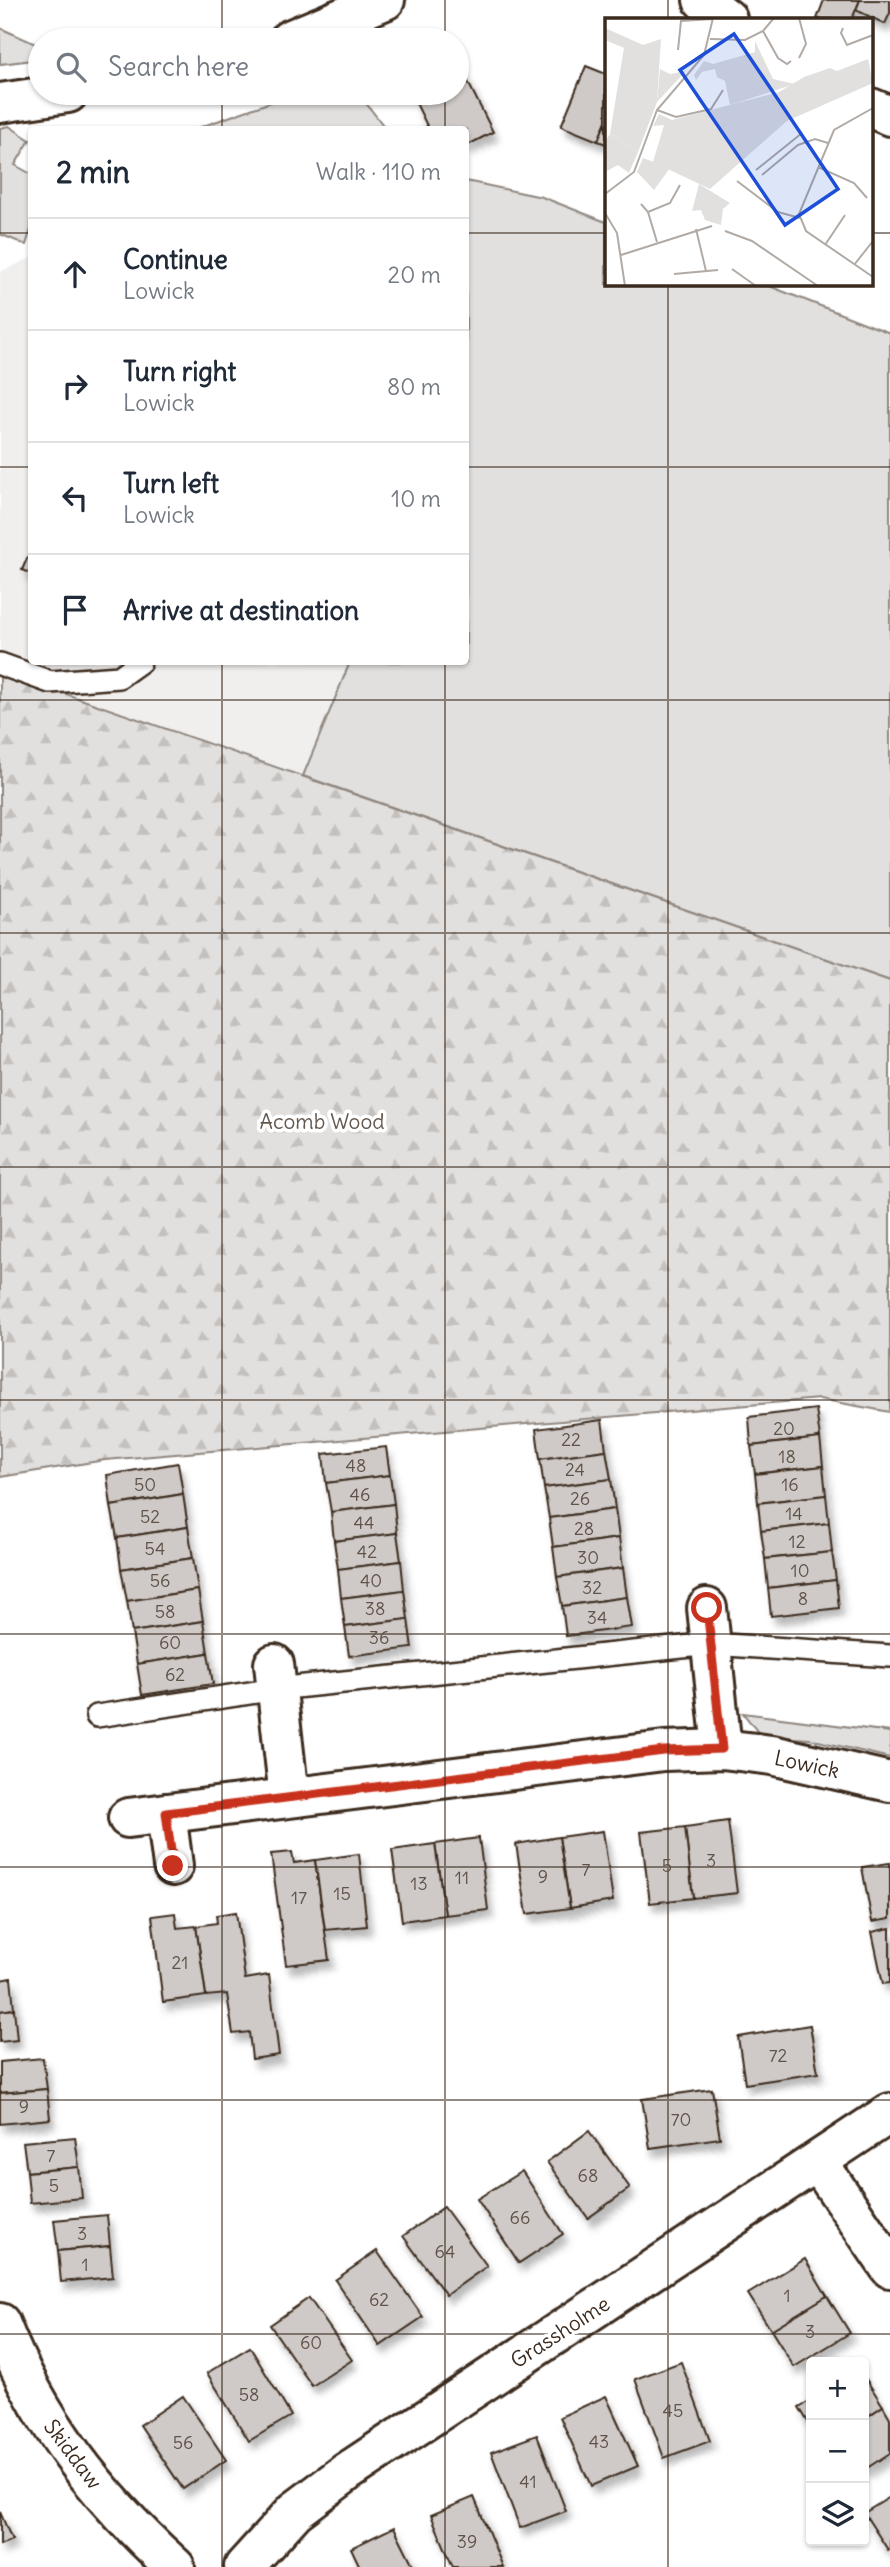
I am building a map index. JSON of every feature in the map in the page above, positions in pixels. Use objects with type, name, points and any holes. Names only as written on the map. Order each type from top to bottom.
[{"type":"street","points":[[318,28],[385,0]]},
{"type":"street","points":[[703,0],[726,18]]},
{"type":"street","points":[[0,103],[28,99]]},
{"type":"street","points":[[872,108],[890,116]]},
{"type":"street","points":[[709,1626],[722,1749]]},
{"type":"street","points":[[275,1677],[289,1797]]},
{"type":"street","name":"Lowick","points":[[128,1818],[664,1751],[722,1749],[772,1755],[890,1782]]},
{"type":"street","points":[[166,1813],[173,1866]]},
{"type":"street","name":"Grassholme","points":[[243,2567],[295,2511],[347,2472],[890,2113]]},
{"type":"street","points":[[818,2162],[890,2268]]},
{"type":"street","name":"Skiddaw","points":[[0,2323],[17,2366],[51,2428],[88,2478],[175,2567]]},
{"type":"lane","points":[[0,664],[50,682],[119,677],[136,665]]},
{"type":"lane","points":[[97,1716],[275,1677],[709,1626],[890,1656]]},
{"type":"shaded area","points":[[28,259],[28,665],[349,665],[303,776],[0,671],[0,272]]},
{"type":"green space","points":[[0,28],[28,41],[28,60],[0,64]]},
{"type":"green space","points":[[262,105],[367,105],[384,126],[203,126]]},
{"type":"green space","points":[[9,126],[28,139],[15,165],[28,172],[26,245],[0,234],[0,128]]},
{"type":"green space","points":[[469,182],[542,197],[605,222],[605,285],[767,285],[890,333],[890,981],[303,776],[349,665],[469,665]]},
{"type":"green space","name":"Acomb Wood","points":[[0,671],[890,981],[890,1412],[819,1399],[105,1460],[0,1477]]},
{"type":"green space","points":[[743,1713],[890,1732],[890,1758],[810,1739],[761,1736]]},
{"type":"building","points":[[824,0],[860,0],[852,18],[817,18]]},
{"type":"building","points":[[860,0],[890,0],[890,13],[885,24],[856,10]]},
{"type":"building","points":[[586,66],[605,74],[605,124],[598,141],[561,126]]},
{"type":"building","points":[[469,84],[493,132],[469,144],[469,126],[427,126],[417,105],[469,105]]},
{"type":"building","points":[[605,124],[605,144],[598,141]]},
{"type":"building","points":[[28,556],[28,572],[22,570]]},
{"type":"building","points":[[816,1409],[820,1438],[751,1446],[749,1417]]},
{"type":"building","points":[[602,1420],[606,1450],[540,1459],[536,1429]]},
{"type":"building","points":[[820,1438],[823,1466],[755,1474],[751,1446]]},
{"type":"building","points":[[386,1447],[390,1475],[326,1483],[323,1454]]},
{"type":"building","points":[[606,1450],[611,1479],[544,1488],[540,1459]]},
{"type":"building","points":[[178,1463],[183,1494],[111,1506],[107,1475]]},
{"type":"building","points":[[823,1466],[826,1495],[758,1503],[755,1474]]},
{"type":"building","points":[[390,1475],[394,1504],[331,1512],[326,1483]]},
{"type":"building","points":[[611,1479],[615,1509],[549,1518],[544,1488]]},
{"type":"building","points":[[183,1494],[188,1527],[117,1538],[111,1506]]},
{"type":"building","points":[[826,1495],[829,1523],[761,1531],[758,1503]]},
{"type":"building","points":[[394,1504],[397,1533],[334,1541],[331,1512]]},
{"type":"building","points":[[615,1509],[619,1538],[553,1547],[549,1518]]},
{"type":"building","points":[[829,1523],[832,1552],[765,1559],[761,1531]]},
{"type":"building","points":[[188,1527],[193,1558],[121,1569],[117,1538]]},
{"type":"building","points":[[397,1533],[401,1561],[338,1569],[334,1541]]},
{"type":"building","points":[[619,1538],[623,1568],[557,1577],[553,1547]]},
{"type":"building","points":[[832,1552],[836,1580],[768,1588],[765,1559]]},
{"type":"building","points":[[193,1558],[198,1590],[127,1601],[121,1569]]},
{"type":"building","points":[[401,1561],[404,1590],[341,1598],[338,1569]]},
{"type":"building","points":[[623,1568],[627,1597],[562,1606],[557,1577]]},
{"type":"building","points":[[836,1580],[839,1608],[771,1616],[768,1588]]},
{"type":"building","points":[[198,1590],[203,1621],[132,1632],[127,1601]]},
{"type":"building","points":[[404,1590],[408,1619],[345,1627],[341,1598]]},
{"type":"building","points":[[627,1597],[632,1627],[566,1636],[562,1606]]},
{"type":"building","points":[[408,1619],[412,1648],[349,1656],[345,1627]]},
{"type":"building","points":[[203,1621],[208,1653],[137,1664],[132,1632]]},
{"type":"building","points":[[208,1653],[213,1684],[142,1695],[137,1664]]},
{"type":"building","points":[[728,1821],[737,1893],[693,1898],[685,1827]]},
{"type":"building","points":[[685,1827],[693,1898],[650,1903],[641,1832]]},
{"type":"building","points":[[603,1831],[613,1901],[570,1908],[559,1837]]},
{"type":"building","points":[[559,1837],[570,1908],[527,1914],[516,1844]]},
{"type":"building","points":[[479,1838],[488,1910],[445,1915],[435,1844]]},
{"type":"building","points":[[435,1844],[445,1915],[402,1921],[392,1850]]},
{"type":"building","points":[[292,1852],[294,1863],[315,1860],[329,1960],[286,1965],[271,1854]]},
{"type":"building","points":[[359,1854],[367,1926],[325,1930],[315,1860]]},
{"type":"building","points":[[890,1863],[890,1919],[872,1922],[862,1867]]},
{"type":"building","points":[[236,1912],[245,1979],[269,1975],[279,2055],[252,2059],[249,2032],[233,2034],[227,1994],[206,1996],[196,1926],[217,1923],[216,1915]]},
{"type":"building","points":[[175,1913],[177,1928],[196,1926],[206,1996],[163,2002],[152,1916]]},
{"type":"building","points":[[890,1928],[890,1983],[883,1984],[872,1932]]},
{"type":"building","points":[[11,1978],[14,2009],[0,2011],[0,1980]]},
{"type":"building","points":[[14,2009],[17,2040],[0,2042],[0,2011]]},
{"type":"building","points":[[810,2025],[818,2073],[745,2084],[738,2037]]},
{"type":"building","points":[[43,2058],[47,2089],[0,2093],[0,2062]]},
{"type":"building","points":[[47,2089],[50,2119],[0,2124],[0,2093]]},
{"type":"building","points":[[712,2089],[720,2138],[650,2148],[642,2099]]},
{"type":"building","points":[[589,2131],[630,2188],[588,2218],[547,2162]]},
{"type":"building","points":[[75,2137],[79,2167],[27,2172],[23,2142]]},
{"type":"building","points":[[79,2167],[82,2198],[30,2203],[27,2172]]},
{"type":"building","points":[[522,2171],[563,2234],[519,2263],[477,2199]]},
{"type":"building","points":[[444,2207],[487,2266],[446,2295],[403,2236]]},
{"type":"building","points":[[107,2215],[110,2246],[58,2251],[54,2220]]},
{"type":"building","points":[[110,2246],[113,2277],[61,2282],[58,2251]]},
{"type":"building","points":[[377,2251],[423,2317],[380,2346],[335,2280]]},
{"type":"building","points":[[805,2259],[827,2296],[771,2330],[748,2294]]},
{"type":"building","points":[[827,2296],[850,2333],[810,2357],[806,2357],[794,2367],[771,2330]]},
{"type":"building","points":[[309,2298],[352,2360],[312,2386],[270,2325]]},
{"type":"building","points":[[250,2347],[291,2416],[249,2441],[207,2373]]},
{"type":"building","points":[[681,2362],[710,2441],[664,2458],[635,2379]]},
{"type":"building","points":[[869,2384],[883,2406],[869,2416]]},
{"type":"building","points":[[183,2396],[226,2460],[183,2489],[140,2425]]},
{"type":"building","points":[[606,2396],[638,2466],[591,2486],[560,2417]]},
{"type":"building","points":[[806,2403],[806,2419],[799,2407]]},
{"type":"building","points":[[883,2406],[890,2418],[890,2453],[869,2467],[869,2420],[869,2416]]},
{"type":"building","points":[[537,2435],[566,2511],[520,2528],[491,2452]]},
{"type":"building","points":[[474,2497],[503,2567],[453,2567],[431,2515]]},
{"type":"building","points":[[890,2497],[890,2549],[888,2550],[869,2521],[869,2510]]},
{"type":"building","points":[[0,2512],[12,2540],[0,2545]]},
{"type":"building","points":[[394,2527],[414,2567],[360,2567],[351,2548]]},
{"type":"route","points":[[173,1866],[166,1813],[664,1751],[722,1749],[707,1608]]}]
